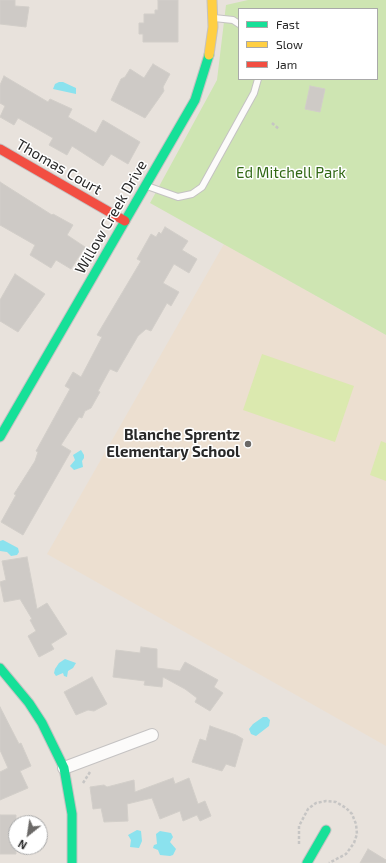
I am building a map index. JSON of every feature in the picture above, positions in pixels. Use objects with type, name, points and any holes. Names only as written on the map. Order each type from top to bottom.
[{"type":"street","name":"Willow Creek Drive","points":[[0,437],[200,88],[210,52],[213,18],[212,0]]},
{"type":"street","name":"Thomas Court","points":[[0,149],[125,221]]},
{"type":"street","points":[[0,668],[29,702],[42,723],[64,768],[72,814],[72,863]]},
{"type":"street","points":[[64,768],[152,735]]},
{"type":"street","points":[[307,863],[326,830]]},
{"type":"lane","points":[[213,18],[233,20],[238,23]]},
{"type":"lane","points":[[145,186],[178,197],[192,194],[202,187],[254,93],[258,80]]},
{"type":"path","points":[[272,123],[279,129]]},
{"type":"shaded area","name":"Blanche Sprentz Elementary School","points":[[224,244],[386,335],[386,746],[47,554]]},
{"type":"green space","name":"Ed Mitchell Park","points":[[248,0],[386,0],[386,335],[150,203],[217,80],[226,5]]},
{"type":"green space","points":[[262,354],[354,386],[335,442],[243,410]]},
{"type":"green space","points":[[381,441],[386,443],[386,481],[370,475]]},
{"type":"water","points":[[63,82],[76,88],[76,94],[53,89],[55,84]]},
{"type":"water","points":[[81,450],[84,455],[82,461],[83,467],[74,470],[70,466],[75,460],[73,455]]},
{"type":"water","points":[[3,540],[18,548],[19,552],[17,555],[11,556],[7,552],[0,551],[0,541]]},
{"type":"water","points":[[65,659],[76,663],[73,668],[68,671],[67,677],[64,676],[63,673],[56,676],[54,673],[55,669],[59,663]]},
{"type":"water","points":[[263,717],[267,717],[270,720],[269,726],[256,736],[251,734],[249,729]]},
{"type":"water","points":[[137,830],[141,831],[142,841],[139,848],[130,847],[131,840],[128,835]]},
{"type":"water","points":[[160,831],[171,833],[173,837],[170,842],[176,849],[173,855],[160,855],[158,850],[153,848],[154,845],[157,844],[156,834]]},
{"type":"building","points":[[0,0],[15,0],[15,6],[29,7],[26,27],[0,24]]},
{"type":"building","points":[[158,0],[178,0],[178,42],[143,42],[143,34],[139,34],[139,23],[144,23],[144,14],[155,14],[155,10],[158,10]]},
{"type":"building","points":[[153,64],[170,74],[163,87],[164,91],[145,118],[111,100],[121,79],[125,77],[130,69],[144,78]]},
{"type":"building","points":[[4,76],[48,102],[50,99],[72,109],[68,117],[96,133],[103,120],[140,142],[128,164],[111,154],[103,166],[72,146],[67,155],[49,145],[53,138],[18,118],[14,125],[0,117],[5,106],[0,103],[0,85]]},
{"type":"building","points":[[310,86],[325,89],[320,112],[305,109]]},
{"type":"building","points":[[0,182],[52,215],[53,214],[73,225],[67,235],[85,247],[71,269],[56,260],[51,268],[30,255],[35,245],[0,225]]},
{"type":"building","points":[[165,227],[188,241],[182,250],[197,259],[189,273],[174,264],[163,283],[179,292],[171,306],[167,303],[151,331],[146,329],[138,336],[117,372],[110,369],[91,408],[85,411],[82,418],[79,417],[61,445],[71,451],[23,535],[1,522],[16,495],[14,494],[35,461],[38,452],[36,451],[70,389],[65,386],[73,372],[81,377],[102,337],[97,335],[141,261],[137,259],[151,234],[156,237],[159,232],[161,234]]},
{"type":"building","points":[[15,274],[45,294],[18,332],[0,321],[0,300]]},
{"type":"building","points":[[27,557],[37,609],[47,603],[67,634],[51,644],[54,649],[39,657],[28,636],[36,631],[30,620],[32,619],[20,599],[4,602],[0,582],[6,580],[2,561]]},
{"type":"building","points":[[141,647],[157,649],[157,668],[180,671],[185,662],[218,680],[214,687],[223,693],[210,711],[195,702],[197,698],[185,689],[163,677],[162,687],[144,685],[145,681],[113,677],[116,650],[140,653]]},
{"type":"building","points":[[92,677],[107,704],[94,711],[88,710],[76,715],[64,692]]},
{"type":"building","points":[[0,707],[19,744],[21,743],[31,766],[20,771],[28,788],[0,800],[0,772],[8,768],[0,750]]},
{"type":"building","points":[[210,726],[243,739],[235,767],[226,764],[222,771],[192,762],[200,739],[206,741]]},
{"type":"building","points":[[173,778],[175,784],[189,778],[198,804],[205,801],[211,816],[200,821],[197,815],[183,821],[180,811],[160,819],[152,798],[127,804],[128,821],[104,822],[101,808],[93,809],[90,787],[104,785],[107,787],[134,780],[135,792]]},
{"type":"building","points":[[0,815],[8,815],[8,854],[0,854]]},
{"type":"building","points":[[368,849],[386,860],[386,863],[360,863]]},
{"type":"traffic: fast","points":[[0,437],[195,100],[209,55]]},
{"type":"traffic: fast","points":[[0,668],[29,703],[42,723],[64,768],[72,814],[72,863]]},
{"type":"traffic: fast","points":[[307,863],[326,830]]},
{"type":"traffic: slow","points":[[209,55],[213,27],[212,0]]},
{"type":"traffic: jam","points":[[0,149],[125,221]]},
{"type":"place","name":"Blanche Sprentz Elementary School","points":[[248,444]]}]
